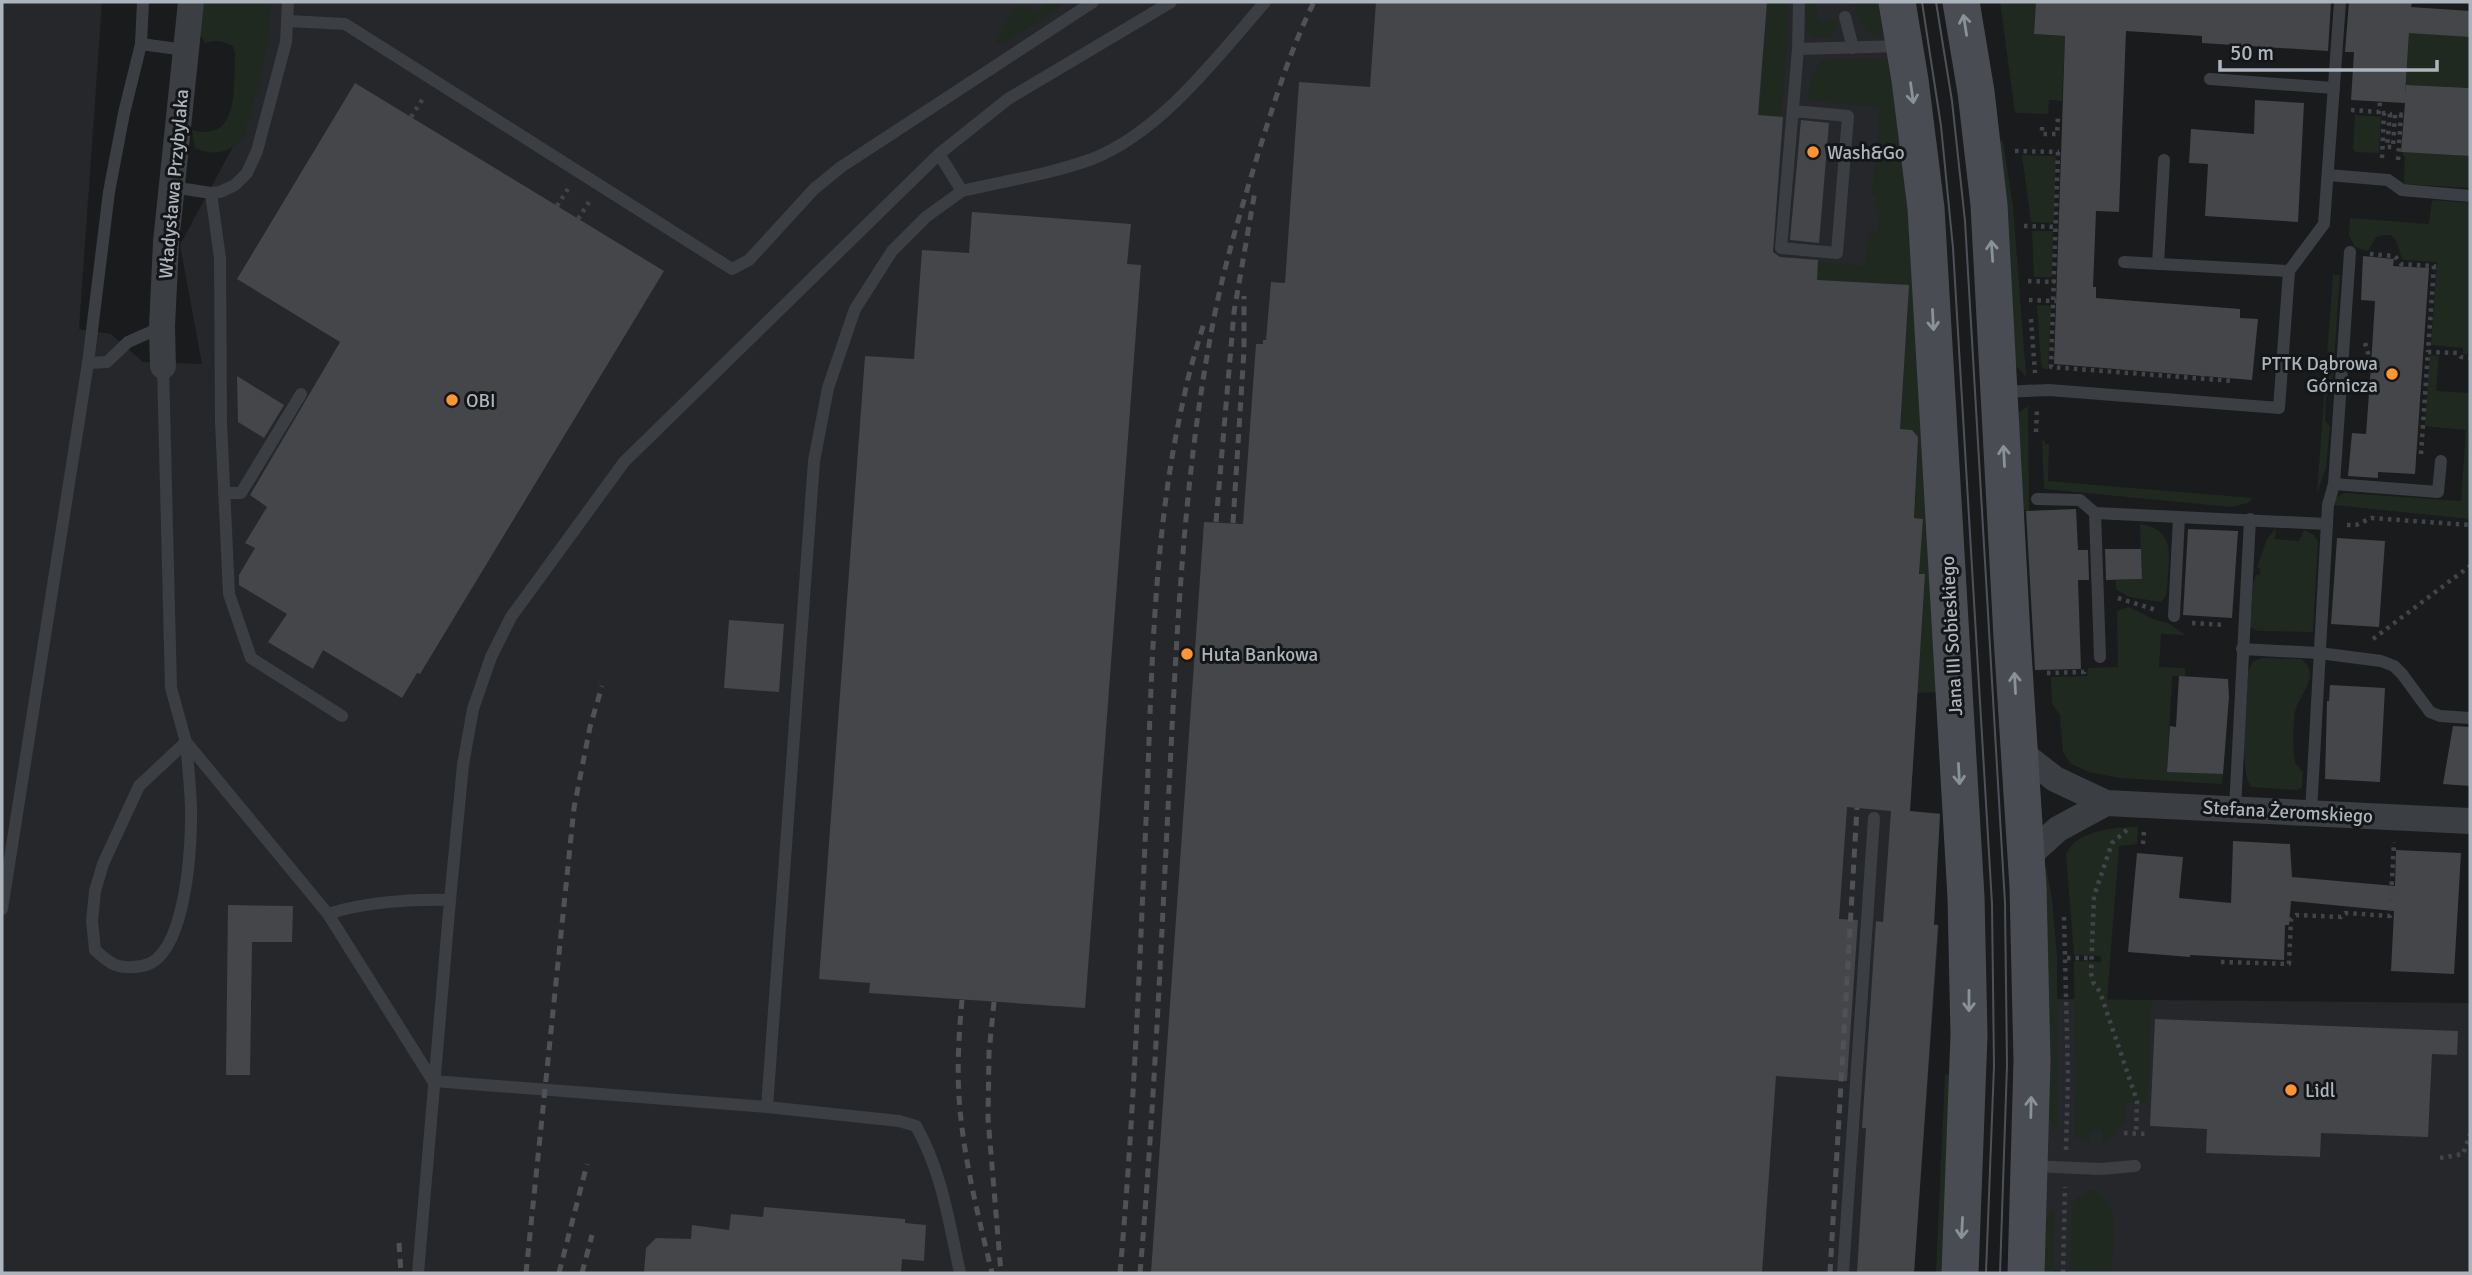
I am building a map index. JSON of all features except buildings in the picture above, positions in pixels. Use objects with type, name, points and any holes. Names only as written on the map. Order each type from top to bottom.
[{"type":"main road","name":"Jana III Sobieskiego","points":[[1897,2],[1926,208],[1966,897],[1969,1035],[1960,1273]]},
{"type":"main road","points":[[1961,2],[1976,92],[1989,205],[2027,857],[2032,1002],[2026,1273]]},
{"type":"street","name":"Władysława Przybylaka","points":[[163,366],[166,242],[191,2]]},
{"type":"street","name":"Stefana Żeromskiego","points":[[2020,751],[2055,779],[2106,803],[2470,821]]},
{"type":"street","points":[[2027,857],[2058,829],[2106,803]]},
{"type":"lane","points":[[2,909],[5,864],[88,363],[109,192],[141,44],[143,2]]},
{"type":"lane","points":[[172,187],[211,193],[224,191],[243,179],[257,151],[286,42],[288,2]]},
{"type":"lane","points":[[288,21],[345,24],[732,269],[749,260],[814,189],[841,167],[1093,2]]},
{"type":"lane","points":[[418,1273],[463,765],[473,709],[491,657],[511,617],[624,462],[939,154],[1008,99],[1171,2]]},
{"type":"lane","points":[[767,1107],[814,461],[828,388],[855,309],[892,251],[926,217],[962,191],[1093,158],[1122,143],[1192,86],[1265,2]]},
{"type":"lane","points":[[1793,111],[1848,116],[1837,253],[1781,248],[1798,49],[1799,2]]},
{"type":"lane","points":[[2001,393],[2049,390],[2278,408],[2289,271],[2324,224],[2340,2]]},
{"type":"lane","points":[[1845,17],[1853,48]]},
{"type":"lane","points":[[141,44],[185,51]]},
{"type":"lane","points":[[1798,49],[1905,46]]},
{"type":"lane","points":[[2210,79],[2334,88]]},
{"type":"lane","points":[[939,154],[962,191]]},
{"type":"lane","points":[[2158,264],[2164,160]]},
{"type":"lane","points":[[2328,176],[2388,180],[2402,190],[2470,196]]},
{"type":"lane","points":[[211,193],[220,258],[224,493],[229,594],[251,658],[342,716]]},
{"type":"lane","points":[[2311,812],[2328,505],[2334,484],[2350,252]]},
{"type":"lane","points":[[2124,262],[2289,271]]},
{"type":"lane","points":[[88,363],[107,362],[128,342],[162,327]]},
{"type":"lane","points":[[163,366],[171,688],[186,742],[191,807],[190,841],[183,905],[171,942],[150,965],[130,968],[110,964],[94,950],[92,921],[95,891],[103,864],[139,786],[186,742]]},
{"type":"lane","points":[[224,493],[241,494],[301,394]]},
{"type":"lane","points":[[2334,484],[2438,492],[2441,461]]},
{"type":"lane","points":[[2037,499],[2080,500],[2095,513],[2327,524]]},
{"type":"lane","points":[[2095,513],[2100,657]]},
{"type":"lane","points":[[2174,617],[2179,517]]},
{"type":"lane","points":[[2235,809],[2250,519]]},
{"type":"lane","points":[[2242,649],[2351,656],[2394,666],[2430,712],[2440,716],[2470,718]]},
{"type":"lane","points":[[186,742],[328,914],[433,1081]]},
{"type":"lane","points":[[1843,1273],[1874,818]]},
{"type":"lane","points":[[328,914],[352,905],[424,899],[450,900]]},
{"type":"lane","points":[[433,1081],[767,1107],[899,1121],[916,1126],[930,1150],[940,1179],[960,1273]]},
{"type":"lane","points":[[2030,1166],[2100,1169],[2135,1166]]},
{"type":"path","points":[[2350,110],[2379,112],[2380,102]]},
{"type":"path","points":[[2382,159],[2384,114],[2390,114],[2387,147],[2393,147],[2395,114],[2402,115],[2398,160]]},
{"type":"path","points":[[2042,127],[2042,134],[2057,134],[2058,117],[2062,117]]},
{"type":"path","points":[[2014,151],[2060,152],[2051,366],[2280,385]]},
{"type":"path","points":[[2024,226],[2057,227]]},
{"type":"path","points":[[2350,252],[2395,256],[2401,264],[2434,267],[2418,490]]},
{"type":"path","points":[[2028,281],[2055,282]]},
{"type":"path","points":[[2029,300],[2054,301]]},
{"type":"path","points":[[2428,352],[2458,353],[2461,357],[2470,358]]},
{"type":"path","points":[[2364,366],[2371,366]]},
{"type":"path","points":[[2036,440],[2037,404]]},
{"type":"path","points":[[2327,524],[2356,525],[2371,518],[2470,526]]},
{"type":"path","points":[[2351,656],[2470,566]]},
{"type":"path","points":[[2097,591],[2174,617],[2179,623],[2244,626]]},
{"type":"path","points":[[2043,674],[2084,672]]},
{"type":"path","points":[[2221,961],[2289,964],[2291,919],[2296,915],[2341,917],[2346,913],[2390,916],[2395,817]]},
{"type":"path","points":[[2143,844],[2144,827]]},
{"type":"path","points":[[2128,829],[2112,843],[2094,896],[2092,958],[2093,982],[2100,992],[2137,1101],[2136,1133]]},
{"type":"path","points":[[2067,958],[2092,958]]},
{"type":"path","points":[[2124,1133],[2146,1134]]},
{"type":"path","points":[[2440,1158],[2463,1154],[2470,1134]]},
{"type":"path","points":[[2063,1273],[2065,1197]]},
{"type":"shaded area","name":"Huta Bankowa","points":[[2,2],[102,2],[79,329],[111,334],[143,362],[202,364],[180,245],[236,141],[246,2],[1883,2],[1917,285],[1900,429],[1912,430],[1919,438],[1914,518],[1923,519],[1919,573],[1925,574],[1910,811],[1940,813],[1934,924],[1939,925],[1914,1273],[2,1273]]},
{"type":"shaded area","points":[[204,2],[271,2],[268,46],[249,123],[246,122],[245,126],[248,127],[240,142],[219,152],[195,148],[192,130],[208,132],[219,128],[227,120],[233,95],[235,54],[233,46],[219,41],[205,43],[199,33]]},
{"type":"shaded area","points":[[1045,2],[1063,2],[1059,8],[1004,43],[997,44],[995,41],[1015,7],[1021,5],[1038,13]]},
{"type":"shaded area","points":[[1767,2],[1788,2],[1788,36],[1768,258],[1865,266],[1869,233],[1877,233],[1880,207],[1876,206],[1877,196],[1872,195],[1880,107],[1811,101],[1807,96],[1813,74],[1823,59],[1882,58],[1893,64],[1909,185],[1940,692],[1917,693],[1925,574],[1919,574],[1923,519],[1914,518],[1919,438],[1912,430],[1900,429],[1910,286],[1749,275]]},
{"type":"shaded area","points":[[1806,2],[1815,2],[1820,23],[1838,18],[1832,37],[1818,38],[1809,34],[1806,26]]},
{"type":"shaded area","points":[[1854,2],[1883,2],[1889,33],[1875,36],[1866,30]]},
{"type":"shaded area","points":[[2000,2],[2036,2],[2034,34],[2065,36],[2062,101],[2049,100],[2048,114],[2015,113]]},
{"type":"shaded area","points":[[2410,19],[2470,37],[2470,88],[2406,85]]},
{"type":"shaded area","points":[[2355,115],[2381,117],[2379,153],[2355,152]]},
{"type":"shaded area","points":[[1997,141],[2003,141],[2013,206],[2026,376],[2014,364]]},
{"type":"shaded area","points":[[2403,152],[2470,156],[2470,188],[2404,184]]},
{"type":"shaded area","points":[[2022,155],[2056,158],[2054,223],[2031,222]]},
{"type":"shaded area","points":[[2432,200],[2470,203],[2470,355],[2463,354],[2463,348],[2431,345],[2437,262],[2403,260],[2396,240],[2389,235],[2376,237],[2368,251],[2355,247],[2349,235],[2350,218],[2429,224]]},
{"type":"shaded area","points":[[2032,231],[2053,231],[2052,277],[2034,277]]},
{"type":"shaded area","points":[[2333,275],[2340,275],[2332,391],[2326,396],[2325,421],[2330,426],[2326,468],[2317,493]]},
{"type":"shaded area","points":[[2037,305],[2051,306],[2048,369],[2043,369],[2041,363]]},
{"type":"shaded area","points":[[2430,355],[2439,356],[2436,391],[2469,393],[2470,382],[2470,519],[2334,505],[2335,498],[2344,493],[2461,501],[2466,430],[2425,426]]},
{"type":"shaded area","points":[[2028,406],[2029,511],[2022,509],[2018,413]]},
{"type":"shaded area","points":[[2042,440],[2049,444],[2048,481],[2253,498],[2248,503],[2231,507],[2044,489]]},
{"type":"shaded area","points":[[2140,524],[2158,531],[2167,542],[2167,587],[2161,602],[2129,597],[2116,589],[2116,580],[2142,579]]},
{"type":"shaded area","points":[[2276,528],[2275,539],[2299,541],[2304,530],[2314,535],[2318,542],[2313,632],[2258,631],[2250,627],[2253,584],[2256,575],[2260,574],[2257,567],[2267,539]]},
{"type":"shaded area","points":[[2129,607],[2155,620],[2168,623],[2186,635],[2161,634],[2159,667],[2185,668],[2185,676],[2172,676],[2167,771],[2223,774],[2222,784],[2119,778],[2089,772],[2071,764],[2063,752],[2060,715],[2052,704],[2051,677],[2087,676],[2088,668],[2118,667],[2117,611]]},
{"type":"shaded area","points":[[2263,658],[2301,659],[2309,671],[2310,677],[2294,719],[2295,759],[2303,772],[2302,788],[2297,790],[2251,787],[2247,778],[2244,749],[2248,672],[2253,661]]},
{"type":"shaded area","points":[[2138,827],[2137,844],[2119,846],[2107,1000],[2151,1000],[2148,1103],[2126,1103],[2124,1126],[2117,1125],[2115,1136],[2102,1144],[2102,1130],[2091,1130],[2090,1143],[2074,1136],[2077,1056],[2074,961],[2101,962],[2101,956],[2074,955],[2066,855],[2070,847],[2086,835],[2108,829]]},
{"type":"shaded area","points":[[2046,866],[2057,957],[2057,1131],[2049,1119],[2043,880]]},
{"type":"shaded area","points":[[2047,999],[2470,1003],[2470,1273],[2126,1273],[2040,1270]]},
{"type":"shaded area","points":[[1945,1074],[1954,1076],[1946,1273],[1936,1273]]},
{"type":"shaded area","points":[[2086,1189],[2098,1193],[2106,1200],[2111,1210],[2114,1235],[2111,1273],[2070,1273],[2072,1207],[2077,1197],[2085,1196]]},
{"type":"shaded area","points":[[2055,1205],[2053,1273],[2040,1273],[2043,1223]]},
{"type":"tram line","points":[[1922,2],[1941,126],[1953,248],[1992,904],[1994,1066],[1986,1273]]},
{"type":"tram line","points":[[1936,2],[1952,101],[1965,221],[2005,903],[2007,1065],[2000,1273]]},
{"type":"railway","points":[[1140,1273],[1154,1077],[1180,588],[1196,429],[1213,323],[1233,238],[1283,77],[1314,2]]},
{"type":"railway","points":[[1216,522],[1234,312],[1255,191]]},
{"type":"railway","points":[[1233,523],[1244,350],[1244,296]]},
{"type":"railway","points":[[1120,1273],[1133,1095],[1160,546],[1174,446],[1188,378],[1205,320]]},
{"type":"railway","points":[[526,1273],[574,808],[590,727],[602,686]]},
{"type":"railway","points":[[1830,1273],[1857,808]]},
{"type":"railway","points":[[962,1000],[958,1061],[961,1119],[972,1186],[992,1273]]},
{"type":"railway","points":[[994,1002],[989,1053],[988,1118],[1001,1273]]},
{"type":"railway","points":[[559,1273],[587,1164]]},
{"type":"railway","points":[[582,1273],[592,1235]]},
{"type":"railway","points":[[399,1243],[401,1273]]},
{"type":"place","name":"Wash&Go","points":[[1813,152]]},
{"type":"place","name":"PTTK Dąbrowa Górnicza","points":[[2392,374]]},
{"type":"place","name":"OBI","points":[[452,400]]},
{"type":"place","name":"Huta Bankowa","points":[[1187,654]]},
{"type":"place","name":"Lidl","points":[[2291,1090]]}]
